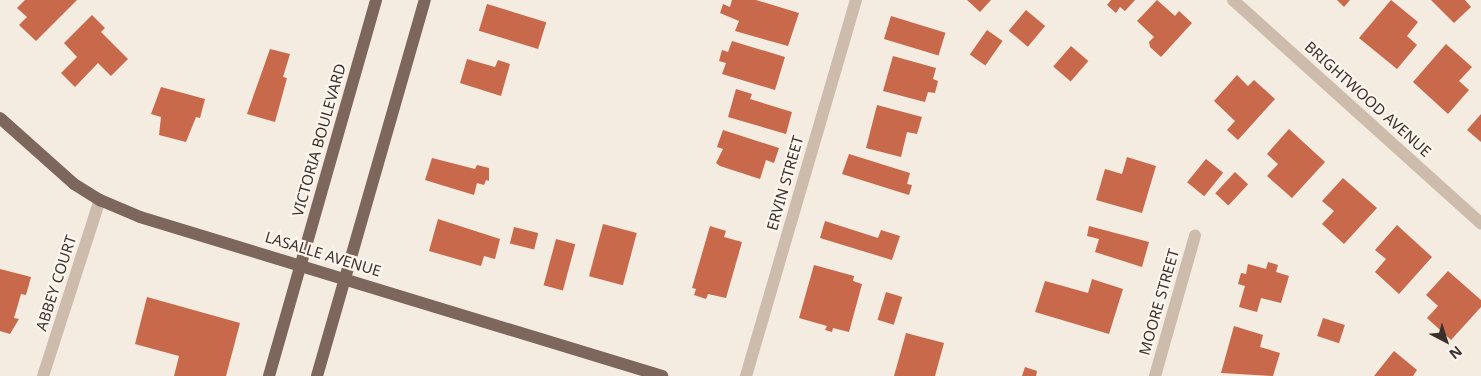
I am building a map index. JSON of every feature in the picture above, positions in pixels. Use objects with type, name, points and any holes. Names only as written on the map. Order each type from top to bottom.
[{"type":"main road","name":"VICTORIA BOULEVARD","points":[[268,376],[376,0]]},
{"type":"main road","points":[[318,376],[425,0]]},
{"type":"main road","name":"LASALLE AVENUE","points":[[0,118],[46,162],[100,200],[140,217],[301,264],[662,376]]},
{"type":"street","name":"ERVIN STREET","points":[[746,376],[856,0]]},
{"type":"street","name":"BRIGHTWOOD AVENUE","points":[[1233,0],[1481,223]]},
{"type":"street","name":"ABBEY COURT","points":[[43,376],[100,200]]},
{"type":"street","name":"MOORE STREET","points":[[1155,376],[1195,236]]},
{"type":"building","points":[[25,0],[77,0],[36,41],[19,25],[27,17],[17,8]]},
{"type":"building","points":[[732,0],[756,0],[799,13],[788,46],[735,31],[739,21],[720,13],[723,4],[730,7]]},
{"type":"building","points":[[967,0],[991,0],[980,12]]},
{"type":"building","points":[[1111,0],[1135,0],[1125,11],[1120,7],[1116,13],[1107,5]]},
{"type":"building","points":[[1157,0],[1175,16],[1179,11],[1192,23],[1161,57],[1150,47],[1149,42],[1154,37],[1137,21]]},
{"type":"building","points":[[1337,0],[1350,0],[1344,7]]},
{"type":"building","points":[[1391,0],[1418,22],[1407,36],[1417,45],[1397,69],[1359,38]]},
{"type":"building","points":[[1431,0],[1465,0],[1471,7],[1454,23]]},
{"type":"building","points":[[487,4],[546,22],[538,49],[479,31]]},
{"type":"building","points":[[1026,10],[1045,26],[1028,47],[1009,31]]},
{"type":"building","points":[[92,15],[105,28],[101,32],[128,59],[111,76],[98,63],[75,87],[61,73],[77,57],[64,43]]},
{"type":"building","points":[[891,16],[946,33],[938,56],[884,39]]},
{"type":"building","points":[[987,30],[1003,41],[985,65],[970,55]]},
{"type":"building","points":[[732,41],[785,57],[775,90],[722,74],[726,63],[719,61],[722,50],[728,52]]},
{"type":"building","points":[[1446,44],[1472,67],[1459,81],[1469,90],[1448,114],[1413,82]]},
{"type":"building","points":[[1071,46],[1088,61],[1071,81],[1053,66]]},
{"type":"building","points":[[270,49],[290,54],[283,77],[287,78],[275,122],[247,114]]},
{"type":"building","points":[[893,56],[936,68],[933,79],[938,81],[935,93],[928,92],[925,102],[883,91]]},
{"type":"building","points":[[467,59],[495,67],[498,60],[510,64],[501,96],[460,83]]},
{"type":"building","points":[[1237,75],[1248,86],[1254,80],[1275,99],[1238,140],[1227,130],[1235,121],[1214,101]]},
{"type":"building","points":[[161,87],[205,99],[200,118],[196,117],[186,142],[159,135],[161,117],[151,114]]},
{"type":"building","points":[[736,89],[752,94],[750,99],[792,112],[786,134],[728,117]]},
{"type":"building","points":[[877,105],[922,117],[917,134],[907,132],[901,157],[866,148]]},
{"type":"building","points":[[1481,114],[1481,142],[1467,130]]},
{"type":"building","points":[[1289,129],[1325,162],[1292,198],[1267,176],[1278,164],[1267,154]]},
{"type":"building","points":[[723,130],[779,148],[774,163],[766,160],[760,179],[716,163],[723,149],[717,147]]},
{"type":"building","points":[[849,154],[910,173],[907,184],[912,185],[909,195],[842,174]]},
{"type":"building","points":[[1127,157],[1156,166],[1142,213],[1096,200],[1105,169],[1122,174]]},
{"type":"building","points":[[432,158],[475,169],[477,165],[489,168],[489,181],[486,180],[484,185],[477,183],[474,195],[425,180]]},
{"type":"building","points":[[1206,159],[1223,173],[1204,196],[1187,182]]},
{"type":"building","points":[[1235,172],[1248,184],[1228,205],[1215,193]]},
{"type":"building","points":[[1343,178],[1377,208],[1344,244],[1322,224],[1334,211],[1322,201]]},
{"type":"building","points":[[438,219],[500,239],[495,259],[484,256],[481,266],[429,251]]},
{"type":"building","points":[[825,221],[878,238],[881,230],[900,236],[892,260],[820,238]]},
{"type":"building","points":[[603,224],[637,233],[623,285],[589,276]]},
{"type":"building","points":[[1397,225],[1432,257],[1399,294],[1375,272],[1386,259],[1375,250]]},
{"type":"building","points":[[710,226],[726,231],[724,237],[742,242],[726,298],[708,294],[706,299],[694,295],[696,289],[692,288]]},
{"type":"building","points":[[1089,226],[1149,242],[1142,267],[1095,252],[1099,239],[1087,236]]},
{"type":"building","points":[[514,227],[538,233],[534,250],[510,243]]},
{"type":"building","points":[[556,239],[575,244],[563,291],[544,285]]},
{"type":"building","points":[[1268,262],[1278,265],[1276,272],[1289,276],[1281,303],[1261,298],[1257,312],[1239,307],[1245,286],[1238,284],[1241,273],[1246,274],[1248,264],[1266,269]]},
{"type":"building","points":[[814,265],[854,276],[853,281],[862,284],[849,332],[833,328],[832,332],[825,330],[827,326],[799,318]]},
{"type":"building","points":[[0,269],[31,277],[26,295],[21,294],[14,318],[19,319],[10,334],[0,331]]},
{"type":"building","points":[[1448,271],[1481,300],[1481,307],[1451,340],[1427,318],[1438,306],[1426,295]]},
{"type":"building","points":[[1092,279],[1123,289],[1109,334],[1035,312],[1045,281],[1088,293]]},
{"type":"building","points":[[886,292],[902,297],[894,325],[878,320]]},
{"type":"building","points":[[147,297],[240,323],[226,376],[174,376],[179,356],[135,344]]},
{"type":"building","points":[[1323,318],[1345,325],[1339,343],[1317,336]]},
{"type":"building","points":[[1234,326],[1263,335],[1260,347],[1280,353],[1273,376],[1221,373]]},
{"type":"building","points":[[906,333],[944,343],[935,376],[894,376]]},
{"type":"building","points":[[1394,351],[1417,370],[1413,376],[1374,376]]},
{"type":"building","points":[[1025,367],[1037,371],[1036,376],[1022,376]]}]
